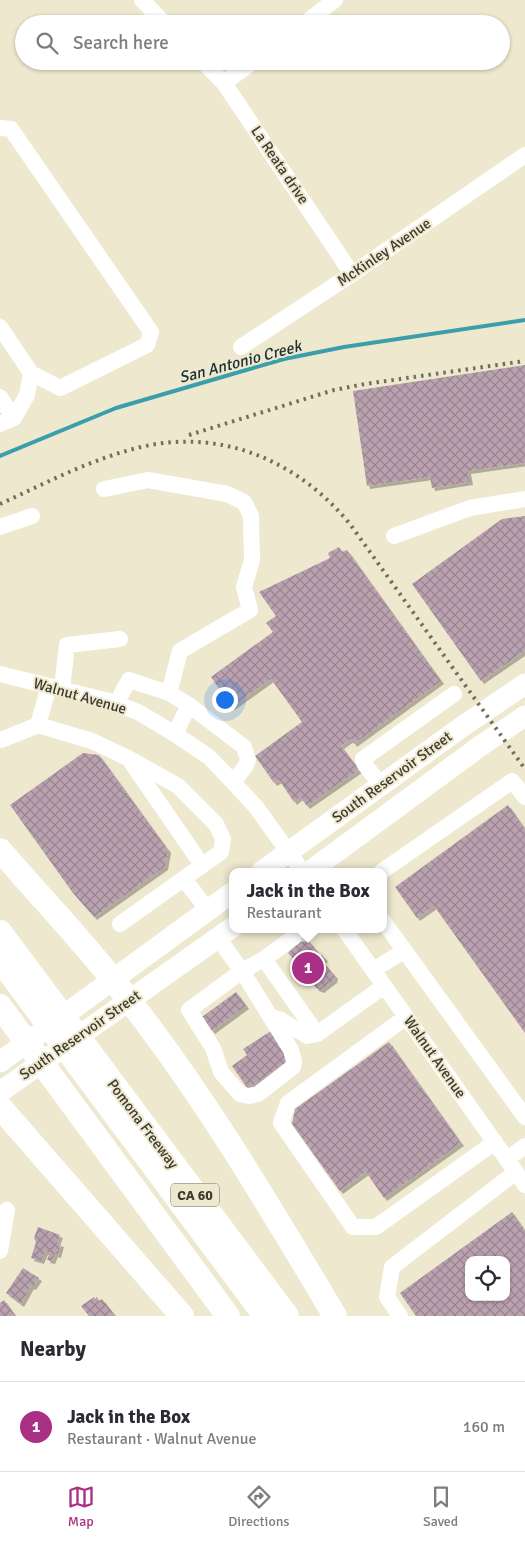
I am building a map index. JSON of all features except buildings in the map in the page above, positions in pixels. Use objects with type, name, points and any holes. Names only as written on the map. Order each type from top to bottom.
[{"type":"highway","points":[[0,850],[114,980],[181,1071],[219,1128],[335,1316]]},
{"type":"highway","name":"Pomona Freeway","points":[[0,932],[12,994],[85,1086],[287,1316]]},
{"type":"highway","points":[[0,960],[12,994]]},
{"type":"highway","name":"Pomona Freeway","points":[[12,994],[85,1086],[228,1316]]},
{"type":"highway","points":[[85,1086],[246,1316]]},
{"type":"highway","points":[[85,1086],[265,1316]]},
{"type":"highway","points":[[0,1108],[182,1316]]},
{"type":"main road","name":"South Reservoir Street","points":[[266,868],[525,684]]},
{"type":"main road","name":"South Reservoir Street","points":[[314,868],[483,744],[524,720]]},
{"type":"main road","name":"South Reservoir Street","points":[[0,1062],[229,895]]},
{"type":"main road","name":"South Reservoir Street","points":[[0,1092],[225,932]]},
{"type":"street","points":[[142,0],[156,15]]},
{"type":"street","points":[[316,15],[335,0]]},
{"type":"street","name":"La Reata drive","points":[[211,70],[224,83],[352,274]]},
{"type":"street","points":[[224,83],[242,70]]},
{"type":"street","points":[[0,128],[11,129],[151,332],[147,345],[60,388],[31,373],[0,327]]},
{"type":"street","name":"McKinley Avenue","points":[[241,347],[352,274],[525,155]]},
{"type":"street","points":[[7,421],[27,395],[31,373]]},
{"type":"street","points":[[0,397],[7,421]]},
{"type":"street","points":[[104,489],[148,480],[204,488],[227,494],[244,502],[252,516],[252,560],[244,587],[250,610],[180,651],[169,694]]},
{"type":"street","points":[[394,536],[470,508],[525,498]]},
{"type":"street","points":[[0,527],[32,516]]},
{"type":"street","points":[[38,725],[56,688],[67,645],[120,639]]},
{"type":"street","name":"Walnut Avenue","points":[[0,674],[116,704],[138,712],[176,734],[209,758],[233,782],[256,807],[301,868]]},
{"type":"street","points":[[116,704],[129,680],[169,694],[189,705],[244,747],[248,760],[233,782]]},
{"type":"street","points":[[381,785],[365,765],[363,759],[454,694]]},
{"type":"street","points":[[176,734],[189,705]]},
{"type":"street","points":[[1,740],[38,725],[92,741],[128,758],[178,786],[216,824],[223,839],[220,852],[120,924]]},
{"type":"street","points":[[128,758],[202,866]]},
{"type":"street","points":[[387,868],[512,780],[525,797]]},
{"type":"street","points":[[184,879],[208,910]]},
{"type":"street","points":[[387,927],[525,1116]]},
{"type":"street","points":[[225,932],[242,971],[291,1050],[294,1061],[293,1067],[258,1094],[249,1096],[240,1094],[221,1072],[213,1048],[189,1010],[242,971],[264,959],[294,937]]},
{"type":"street","name":"Walnut Avenue","points":[[347,933],[516,1172]]},
{"type":"street","points":[[373,970],[404,951]]},
{"type":"street","points":[[264,959],[317,1034]]},
{"type":"street","points":[[271,1017],[281,1020],[308,1036],[317,1034],[384,986]]},
{"type":"street","points":[[406,1017],[288,1103],[281,1123],[353,1227],[376,1227],[495,1142]]},
{"type":"street","points":[[400,1316],[387,1297],[392,1267],[516,1172],[525,1146]]},
{"type":"street","points":[[0,1251],[7,1210]]},
{"type":"waterway","name":"San Antonio Creek","points":[[0,456],[116,408],[284,359],[344,347],[525,320]]},
{"type":"railway","points":[[189,435],[334,390],[525,361]]},
{"type":"railway","points":[[0,504],[104,458],[141,447],[171,442],[201,442],[229,446],[256,455],[282,467],[307,483],[350,524],[525,769]]},
{"type":"place","name":"Jack in the Box","points":[[308,968]]}]
